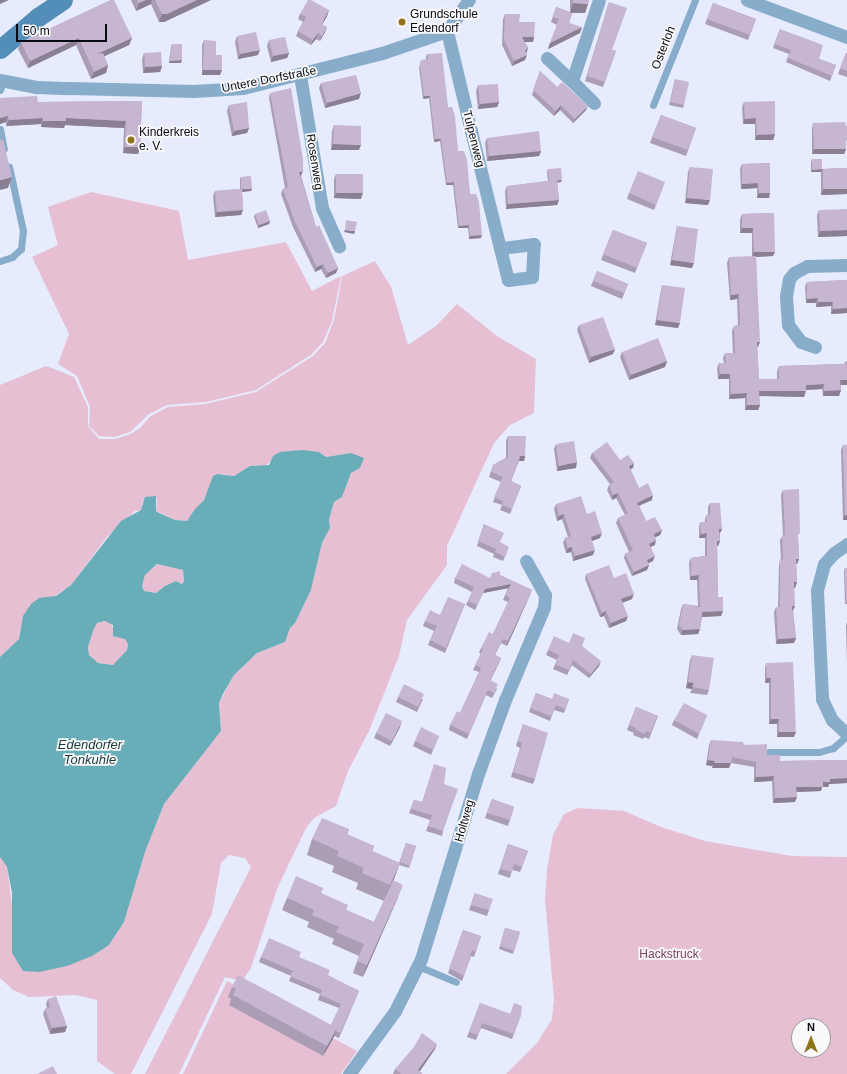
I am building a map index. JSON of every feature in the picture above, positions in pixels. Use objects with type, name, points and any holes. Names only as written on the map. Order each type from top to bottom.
[{"type":"street","points":[[0,49],[38,17],[62,0]]},
{"type":"street","points":[[447,31],[469,0]]},
{"type":"street","points":[[572,81],[599,0]]},
{"type":"street","points":[[747,0],[847,37]]},
{"type":"street","name":"Untere Dorfstraße","points":[[1,84],[37,87],[194,91],[243,88],[300,75],[382,53],[447,31]]},
{"type":"street","name":"Tulpenweg","points":[[447,31],[500,248]]},
{"type":"street","points":[[547,58],[594,103]]},
{"type":"street","name":"Rosenweg","points":[[300,75],[322,208],[339,246]]},
{"type":"street","points":[[815,346],[801,342],[788,325],[786,296],[789,280],[794,273],[807,266],[847,265]]},
{"type":"street","points":[[847,544],[834,553],[824,564],[817,591],[822,699],[832,720],[847,735]]},
{"type":"street","name":"Holtweg","points":[[349,1074],[393,1014],[418,966],[495,726],[545,605],[545,595],[526,561]]},
{"type":"lane","name":"Osterloh","points":[[653,105],[695,0]]},
{"type":"lane","points":[[0,129],[23,231],[21,249],[12,257],[0,261]]},
{"type":"lane","points":[[769,752],[819,752],[833,748],[847,735]]},
{"type":"lane","points":[[418,966],[456,982]]},
{"type":"green space","points":[[91,192],[179,211],[188,260],[286,242],[312,291],[341,276],[332,321],[323,342],[312,354],[256,390],[206,402],[167,405],[149,414],[130,432],[114,437],[99,436],[89,426],[90,407],[77,376],[58,364],[69,334],[32,257],[58,245],[48,207]]},
{"type":"green space","points":[[375,261],[391,287],[408,345],[436,326],[457,304],[497,336],[536,359],[534,413],[510,425],[494,443],[447,546],[447,565],[407,620],[399,656],[369,731],[348,771],[336,806],[314,818],[306,828],[277,889],[251,968],[242,981],[225,977],[179,1074],[145,1074],[251,867],[245,858],[229,855],[221,863],[212,914],[131,1074],[115,1074],[97,1061],[97,1000],[75,995],[29,997],[13,990],[0,978],[0,857],[7,867],[13,912],[101,950],[109,945],[124,922],[145,852],[164,804],[221,731],[219,703],[234,675],[257,653],[285,642],[290,628],[295,623],[311,590],[322,543],[330,528],[329,520],[334,502],[342,497],[351,473],[360,468],[351,453],[326,457],[319,452],[280,452],[264,467],[255,465],[234,476],[222,474],[211,481],[209,493],[187,521],[175,520],[156,511],[157,499],[143,501],[141,510],[135,511],[107,537],[71,585],[52,598],[39,598],[21,627],[19,639],[0,657],[0,385],[46,366],[57,370],[74,377],[88,407],[88,426],[99,439],[115,439],[131,434],[141,427],[151,416],[168,407],[205,404],[256,392],[313,356],[325,343],[334,320],[342,276]]},
{"type":"green space","points":[[158,564],[183,570],[184,581],[182,584],[176,581],[165,586],[156,593],[144,591],[142,586],[145,575]]},
{"type":"green space","points":[[105,621],[111,622],[114,632],[125,639],[128,644],[127,650],[114,665],[98,663],[89,655],[88,647],[93,631],[97,623]]},
{"type":"green space","name":"Hackstruck","points":[[578,808],[624,811],[661,827],[705,841],[792,856],[847,857],[847,1074],[506,1074],[537,1043],[552,1019],[554,999],[545,900],[547,869],[553,835],[564,814]]},
{"type":"green space","points":[[227,981],[357,1051],[341,1074],[183,1074]]},
{"type":"water","name":"Edendorfer Tonkuhle","points":[[302,450],[319,452],[326,457],[351,453],[364,458],[360,468],[351,473],[342,497],[334,502],[329,520],[330,528],[322,543],[311,590],[295,623],[290,628],[285,642],[257,653],[234,675],[223,694],[219,703],[221,731],[164,804],[145,852],[124,922],[109,945],[92,956],[67,966],[39,972],[23,971],[12,953],[12,893],[7,867],[0,857],[0,657],[19,639],[23,616],[31,604],[39,598],[56,596],[71,585],[121,521],[141,510],[145,497],[156,496],[156,511],[159,513],[175,520],[187,521],[195,509],[204,500],[213,476],[217,474],[234,476],[250,466],[269,465],[273,456],[280,452]],"holes":[[[157,564],[183,570],[184,581],[182,584],[176,581],[165,586],[156,593],[144,591],[142,586],[145,575]],[[105,621],[113,625],[113,636],[125,639],[128,644],[127,650],[113,665],[98,663],[89,655],[88,647],[93,631],[97,623]]]},
{"type":"building","points":[[111,0],[114,0],[132,38],[97,54],[103,53],[108,65],[94,72],[79,38],[30,61],[21,42]]},
{"type":"building","points":[[137,0],[146,0],[139,3]]},
{"type":"building","points":[[155,0],[197,0],[167,14],[162,14]]},
{"type":"building","points":[[308,0],[311,0],[329,10],[322,25],[327,27],[322,36],[318,33],[313,40],[298,31],[306,17],[300,14]]},
{"type":"building","points":[[573,0],[589,0],[588,4],[573,3]]},
{"type":"building","points":[[609,2],[627,8],[612,50],[616,51],[605,82],[587,76]]},
{"type":"building","points":[[713,3],[756,19],[750,35],[707,19]]},
{"type":"building","points":[[556,7],[572,13],[569,23],[582,27],[550,43],[559,19],[553,17]]},
{"type":"building","points":[[505,14],[520,14],[519,22],[535,22],[534,37],[522,37],[528,48],[525,50],[527,55],[514,61],[504,40]]},
{"type":"building","points":[[780,29],[823,45],[819,59],[836,65],[832,76],[788,58],[791,50],[774,44]]},
{"type":"building","points":[[256,32],[260,50],[240,54],[237,36]]},
{"type":"building","points":[[285,37],[289,53],[273,56],[269,40]]},
{"type":"building","points":[[204,40],[216,41],[216,55],[222,55],[222,70],[203,70]]},
{"type":"building","points":[[172,44],[182,44],[182,60],[170,61]]},
{"type":"building","points":[[161,52],[162,66],[145,67],[144,53]]},
{"type":"building","points":[[442,53],[448,107],[452,107],[455,116],[458,151],[464,151],[467,159],[470,194],[476,194],[479,202],[482,235],[470,236],[469,225],[459,226],[454,182],[447,183],[441,139],[435,139],[430,96],[424,96],[420,66],[421,60],[428,59],[427,54]]},
{"type":"building","points":[[847,53],[847,71],[840,68]]},
{"type":"building","points":[[540,71],[557,87],[562,82],[588,106],[575,119],[561,105],[556,111],[533,90]]},
{"type":"building","points":[[356,75],[361,93],[327,103],[321,83]]},
{"type":"building","points":[[675,79],[689,82],[684,105],[670,102]]},
{"type":"building","points":[[498,84],[499,102],[480,104],[478,85]]},
{"type":"building","points":[[291,88],[303,159],[303,171],[299,172],[316,227],[319,225],[338,268],[328,273],[323,264],[317,267],[295,222],[283,189],[288,187],[270,93]]},
{"type":"building","points":[[37,96],[38,102],[142,101],[140,147],[125,147],[126,121],[66,118],[66,121],[43,121],[43,118],[9,120],[8,116],[0,118],[0,98]]},
{"type":"building","points":[[775,101],[775,134],[757,135],[756,118],[745,119],[744,102]]},
{"type":"building","points":[[247,102],[249,128],[234,131],[229,105]]},
{"type":"building","points":[[661,115],[696,128],[688,150],[652,137]]},
{"type":"building","points":[[845,122],[847,126],[846,149],[814,149],[813,123]]},
{"type":"building","points":[[334,125],[361,126],[361,145],[333,144]]},
{"type":"building","points":[[539,131],[541,151],[489,156],[487,138]]},
{"type":"building","points":[[3,139],[12,177],[0,180],[0,140]]},
{"type":"building","points":[[812,159],[822,159],[822,169],[812,170]]},
{"type":"building","points":[[770,163],[770,193],[759,193],[758,183],[742,184],[742,164]]},
{"type":"building","points":[[690,167],[713,169],[710,200],[687,198]]},
{"type":"building","points":[[561,168],[562,180],[549,181],[548,169]]},
{"type":"building","points":[[847,168],[847,189],[823,189],[823,169]]},
{"type":"building","points":[[638,171],[665,182],[656,205],[629,193]]},
{"type":"building","points":[[336,174],[363,174],[363,193],[336,193]]},
{"type":"building","points":[[251,176],[252,189],[241,189],[241,177]]},
{"type":"building","points":[[557,180],[559,200],[508,204],[507,186]]},
{"type":"building","points":[[242,189],[243,210],[217,212],[215,191]]},
{"type":"building","points":[[847,209],[847,230],[820,231],[819,210]]},
{"type":"building","points":[[266,210],[270,221],[259,225],[255,214]]},
{"type":"building","points":[[774,213],[775,252],[754,252],[753,228],[742,228],[742,214]]},
{"type":"building","points":[[346,220],[357,222],[355,231],[345,230]]},
{"type":"building","points":[[677,226],[698,229],[694,263],[672,260]]},
{"type":"building","points":[[613,230],[647,243],[637,268],[603,254]]},
{"type":"building","points":[[756,256],[760,342],[757,342],[759,379],[779,379],[779,366],[846,364],[847,361],[847,380],[840,380],[841,390],[824,391],[824,384],[806,385],[806,391],[759,391],[760,405],[747,405],[747,393],[731,394],[730,374],[720,374],[719,363],[726,363],[725,353],[735,353],[734,326],[740,325],[739,294],[731,295],[729,257]]},
{"type":"building","points":[[597,271],[628,284],[624,293],[593,281]]},
{"type":"building","points":[[847,280],[847,308],[833,309],[833,302],[818,302],[818,298],[807,299],[807,282]]},
{"type":"building","points":[[662,285],[685,288],[680,323],[657,320]]},
{"type":"building","points":[[603,317],[615,349],[591,357],[579,325]]},
{"type":"building","points":[[658,338],[667,361],[631,375],[622,352]]},
{"type":"building","points":[[508,436],[526,436],[525,456],[520,456],[511,481],[521,486],[512,509],[502,505],[503,501],[494,497],[503,477],[491,472],[493,465],[508,458]]},
{"type":"building","points":[[574,441],[577,462],[559,466],[556,444]]},
{"type":"building","points":[[607,442],[620,460],[628,455],[634,463],[629,466],[639,488],[648,483],[653,495],[637,503],[646,521],[655,517],[662,530],[654,534],[656,540],[649,544],[655,556],[647,560],[649,565],[634,572],[625,554],[633,550],[618,518],[628,513],[618,493],[613,495],[609,485],[614,482],[592,453]]},
{"type":"building","points":[[843,445],[847,445],[847,515],[845,515]]},
{"type":"building","points":[[799,489],[799,559],[796,559],[797,582],[794,582],[795,606],[792,606],[796,638],[778,639],[776,607],[780,607],[780,559],[783,559],[782,535],[785,535],[783,490]]},
{"type":"building","points":[[581,496],[587,514],[595,511],[602,533],[591,537],[595,550],[575,556],[572,547],[568,548],[565,538],[571,536],[564,514],[559,516],[556,504]]},
{"type":"building","points":[[710,503],[720,503],[722,529],[719,529],[720,541],[717,541],[718,597],[723,597],[723,611],[702,612],[700,629],[683,630],[679,625],[683,604],[700,607],[699,575],[691,576],[691,558],[707,556],[707,533],[701,534],[700,522],[707,522],[706,515],[710,515]]},
{"type":"building","points":[[484,524],[504,533],[500,542],[509,547],[505,557],[495,552],[496,549],[478,541]]},
{"type":"building","points":[[462,564],[490,578],[492,573],[500,571],[500,575],[532,590],[508,641],[503,639],[494,655],[501,658],[490,680],[498,684],[494,693],[488,690],[469,734],[450,725],[457,711],[460,713],[481,668],[475,665],[483,649],[481,648],[489,632],[493,634],[510,598],[505,595],[511,584],[485,589],[477,605],[468,601],[474,587],[455,578]]},
{"type":"building","points":[[609,565],[614,578],[626,573],[634,594],[621,599],[628,616],[611,623],[606,611],[602,613],[586,574]]},
{"type":"building","points":[[845,568],[847,568],[847,602],[846,602]]},
{"type":"building","points":[[448,597],[465,604],[446,648],[430,640],[437,626],[425,621],[430,610],[440,615]]},
{"type":"building","points":[[573,633],[585,638],[582,646],[601,661],[591,674],[573,660],[569,670],[555,664],[559,655],[548,650],[554,636],[569,643]]},
{"type":"building","points":[[692,655],[714,658],[709,690],[692,687],[694,683],[688,682]]},
{"type":"building","points":[[793,662],[796,732],[779,732],[779,719],[771,719],[771,678],[767,678],[766,663]]},
{"type":"building","points":[[404,684],[424,694],[418,707],[398,697]]},
{"type":"building","points":[[536,693],[552,699],[554,693],[569,699],[565,709],[556,705],[551,716],[530,708]]},
{"type":"building","points":[[684,703],[707,715],[699,734],[674,720]]},
{"type":"building","points":[[636,707],[658,716],[650,733],[646,731],[645,734],[635,730],[636,728],[629,725]]},
{"type":"building","points":[[386,713],[402,721],[392,741],[376,733]]},
{"type":"building","points":[[523,724],[548,733],[535,779],[513,772],[522,743],[518,741]]},
{"type":"building","points":[[421,727],[439,736],[433,750],[415,741]]},
{"type":"building","points":[[711,740],[743,742],[744,745],[767,744],[767,755],[780,755],[780,761],[847,760],[847,778],[830,779],[830,782],[823,782],[823,787],[796,787],[797,797],[775,798],[774,776],[756,777],[756,762],[732,757],[731,763],[714,763],[715,761],[708,760]]},
{"type":"building","points":[[434,764],[446,768],[444,784],[458,789],[443,831],[428,826],[432,815],[411,809],[414,800],[422,802]]},
{"type":"building","points":[[492,799],[514,807],[510,820],[487,813]]},
{"type":"building","points":[[322,818],[349,829],[347,834],[374,846],[372,851],[400,863],[390,885],[362,873],[364,868],[337,856],[339,851],[312,839]]},
{"type":"building","points":[[406,843],[416,846],[410,866],[400,862]]},
{"type":"building","points":[[508,844],[528,851],[522,867],[514,864],[512,872],[500,869]]},
{"type":"building","points":[[296,876],[323,888],[321,893],[348,905],[346,910],[374,922],[393,880],[403,885],[367,965],[357,961],[364,944],[336,932],[339,927],[312,915],[314,910],[287,898]]},
{"type":"building","points":[[475,893],[493,899],[489,910],[471,905]]},
{"type":"building","points":[[505,928],[520,932],[514,951],[500,946]]},
{"type":"building","points":[[463,930],[481,936],[476,952],[472,950],[464,976],[449,968]]},
{"type":"building","points":[[269,938],[301,952],[299,957],[330,970],[328,975],[359,991],[340,1033],[336,1031],[337,1028],[331,1025],[341,1004],[320,995],[322,990],[290,976],[293,971],[261,957]]},
{"type":"building","points":[[238,975],[337,1028],[327,1046],[233,995],[236,989],[232,987]]},
{"type":"building","points":[[56,996],[67,1026],[52,1028],[45,1009],[50,1007],[48,999]]},
{"type":"building","points":[[480,1003],[510,1014],[514,1003],[522,1006],[521,1015],[514,1034],[482,1023],[478,1035],[469,1032]]},
{"type":"building","points":[[422,1033],[437,1044],[418,1070],[422,1073],[421,1074],[401,1074],[395,1069],[414,1047]]},
{"type":"building","points":[[53,1066],[57,1074],[37,1074]]},
{"type":"place","name":"Grundschule Edendorf","points":[[402,22]]},
{"type":"place","name":"Kinderkreis e. V.","points":[[131,140]]}]
